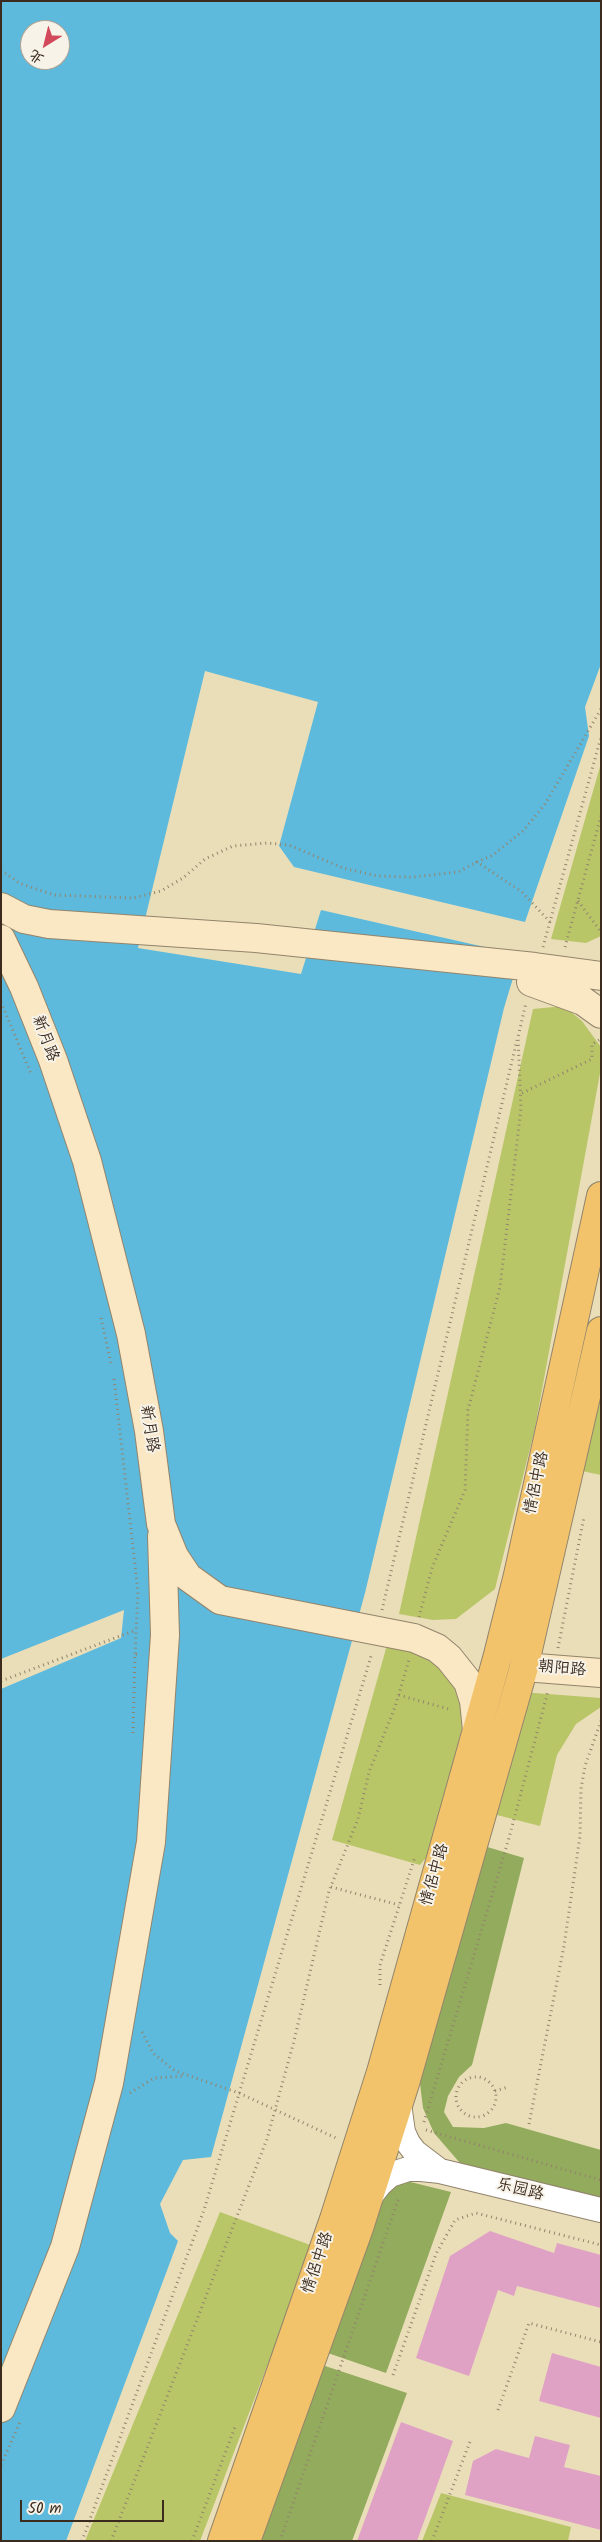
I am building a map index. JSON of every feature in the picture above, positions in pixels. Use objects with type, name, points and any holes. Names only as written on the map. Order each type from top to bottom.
[{"type":"highway","name":"情侶中路","points":[[222,2541],[334,2219],[382,2072],[518,1575],[601,1196]]},
{"type":"highway","name":"情侶中路","points":[[246,2541],[367,2202],[399,2104],[524,1667],[601,1331]]},
{"type":"street","points":[[1,907],[24,919],[49,924],[601,964]]},
{"type":"street","points":[[1,927],[22,933],[66,939],[285,958],[540,961],[601,976]]},
{"type":"street","name":"新月路","points":[[1,939],[42,1033],[87,1161],[131,1334],[149,1431],[161,1524],[174,1556],[188,1577],[220,1600],[414,1638],[444,1652],[461,1672],[474,1701],[476,1730]]},
{"type":"street","points":[[540,961],[601,994]]},
{"type":"street","points":[[540,961],[583,1001],[601,1014]]},
{"type":"street","points":[[1,2408],[65,2247],[109,2083],[151,1842],[165,1635],[161,1524]]},
{"type":"street","name":"朝阳路","points":[[524,1667],[601,1673]]},
{"type":"street","points":[[399,2104],[403,2132],[408,2143],[415,2152],[440,2171]]},
{"type":"street","points":[[367,2202],[380,2184],[398,2171],[408,2169],[440,2171]]},
{"type":"street","name":"乐园路","points":[[440,2171],[601,2210]]},
{"type":"path","points":[[1,870],[19,883],[54,896],[134,898],[161,892],[183,878],[205,859],[233,846],[267,843],[289,846],[343,868],[377,876],[414,877],[458,872],[493,855],[524,830],[545,804],[601,709]]},
{"type":"path","points":[[82,2541],[204,2210],[368,1670],[374,1631],[518,1037],[601,737]]},
{"type":"path","points":[[558,947],[566,947],[601,816]]},
{"type":"path","points":[[477,862],[522,892],[550,922]]},
{"type":"path","points":[[578,901],[601,932]]},
{"type":"path","points":[[1,1002],[34,1080]]},
{"type":"path","points":[[111,2541],[267,2139],[331,1887],[358,1819],[369,1772],[395,1707],[432,1568],[465,1490],[468,1410],[500,1287],[522,1094],[518,1037]]},
{"type":"path","points":[[522,1094],[592,1059],[592,1044],[601,1040]]},
{"type":"path","points":[[99,1309],[111,1364]]},
{"type":"path","points":[[113,1373],[137,1583],[135,1654]]},
{"type":"path","points":[[1,1681],[136,1630]]},
{"type":"path","points":[[529,2124],[564,1946],[580,1836],[581,1788],[585,1766],[601,1721]]},
{"type":"path","points":[[381,1994],[380,1965],[417,1851]]},
{"type":"path","points":[[331,1887],[399,1905]]},
{"type":"path","points":[[140,2024],[153,2053],[164,2064],[187,2076],[239,2093],[336,2138]]},
{"type":"path","points":[[128,2096],[154,2078],[176,2075],[187,2076]]},
{"type":"path","points":[[475,2077],[487,2081],[495,2091],[495,2104],[487,2114],[481,2117],[468,2116],[462,2112],[456,2101],[458,2087],[462,2082],[475,2077]]},
{"type":"path","points":[[495,2091],[508,2087]]},
{"type":"path","points":[[333,2147],[339,2129]]},
{"type":"path","points":[[422,2129],[601,2180]]},
{"type":"path","points":[[393,2375],[436,2254],[456,2220],[476,2213],[601,2245]]},
{"type":"path","points":[[498,2410],[529,2323],[601,2342]]},
{"type":"path","points":[[192,2541],[237,2422]]},
{"type":"path","points":[[432,2541],[471,2439]]},
{"type":"green space","points":[[601,763],[601,936],[586,943],[551,939]]},
{"type":"green space","points":[[564,1006],[582,1021],[601,1047],[601,1068],[535,1428],[495,1589],[456,1619],[433,1620],[399,1614],[533,1009]]},
{"type":"green space","points":[[601,1364],[601,1475],[577,1470]]},
{"type":"green space","points":[[387,1645],[441,1656],[465,1715],[434,1848],[420,1865],[332,1840]]},
{"type":"green space","points":[[521,1692],[601,1698],[601,1707],[576,1724],[557,1755],[540,1826],[489,1813]]},
{"type":"green space","points":[[484,1846],[524,1858],[472,2065],[459,2077],[448,2096],[444,2112],[453,2127],[484,2128],[506,2123],[601,2150],[601,2204],[466,2170],[434,2133],[423,2108],[418,2067]]},
{"type":"green space","points":[[382,2175],[451,2192],[386,2373],[322,2351]]},
{"type":"green space","points":[[220,2212],[313,2246],[200,2541],[85,2541]]},
{"type":"green space","points":[[316,2363],[407,2393],[352,2541],[252,2541]]},
{"type":"green space","points":[[441,2493],[571,2527],[568,2541],[422,2541]]},
{"type":"water","points":[[1,1],[601,1],[601,664],[585,707],[589,736],[525,922],[294,867],[279,846],[318,702],[205,671],[138,948],[301,974],[321,910],[520,955],[504,1008],[365,1593],[211,2157],[183,2160],[160,2204],[170,2233],[178,2241],[66,2541],[1,2541]]},
{"type":"pier","points":[[124,1610],[121,1638],[1,1689],[1,1659]]},
{"type":"building","points":[[490,2231],[554,2253],[557,2243],[601,2255],[601,2308],[517,2286],[514,2296],[498,2290],[469,2376],[416,2358],[450,2256]]},
{"type":"building","points":[[552,2353],[601,2367],[601,2418],[539,2401]]},
{"type":"building","points":[[401,2422],[453,2441],[417,2541],[357,2541]]},
{"type":"building","points":[[535,2436],[570,2445],[564,2467],[601,2476],[601,2530],[465,2495],[473,2461],[496,2449],[529,2458]]}]
